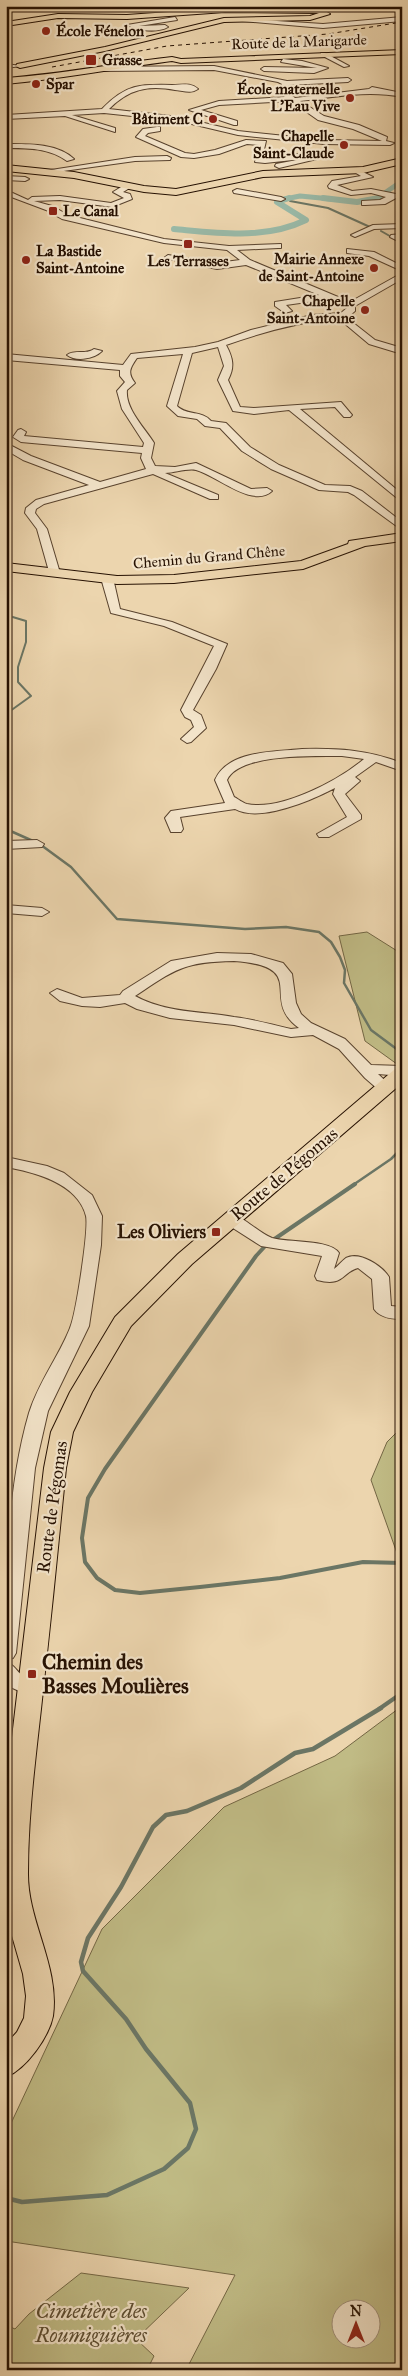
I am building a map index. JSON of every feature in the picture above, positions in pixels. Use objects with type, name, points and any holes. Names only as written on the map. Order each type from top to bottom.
[{"type":"main road","points":[[13,21],[33,15],[107,12],[152,6]]},
{"type":"main road","points":[[13,21],[29,22],[58,16],[120,17],[225,10],[313,9],[326,14],[315,18],[228,20],[114,47],[13,67]]},
{"type":"main road","name":"Route de la Marigarde","points":[[8,82],[55,77],[94,69],[177,60],[402,52]]},
{"type":"main road","points":[[6,168],[42,172],[87,171],[129,186],[154,191],[183,191],[284,172],[355,170],[402,161]]},
{"type":"main road","name":"Chemin du Grand Chêne","points":[[6,567],[108,578],[174,579],[294,566],[316,561],[367,540],[402,537]]},
{"type":"main road","name":"Route de Pégomas","points":[[6,2064],[21,2051],[34,2032],[42,2007],[38,1976],[16,1904],[14,1876],[17,1811],[30,1688],[55,1468],[62,1432],[81,1392],[123,1322],[185,1259],[402,1072]]},
{"type":"street","points":[[6,8],[95,6]]},
{"type":"street","points":[[159,29],[165,27],[140,28],[130,25],[169,14]]},
{"type":"street","points":[[228,20],[330,26],[402,19]]},
{"type":"street","points":[[323,54],[346,66]]},
{"type":"street","points":[[141,69],[140,67],[144,65],[177,60]]},
{"type":"street","points":[[235,72],[273,69],[314,71],[325,68],[302,62],[282,61]]},
{"type":"street","points":[[94,69],[214,68],[256,75],[286,83],[348,80]]},
{"type":"street","points":[[190,78],[181,78],[181,75],[220,73],[256,75]]},
{"type":"street","points":[[220,73],[229,76],[227,78]]},
{"type":"street","points":[[375,82],[370,88],[402,94]]},
{"type":"street","points":[[157,129],[146,131],[140,138],[187,156],[216,152],[263,138],[324,142],[391,143],[356,128],[321,118],[282,91],[286,83]]},
{"type":"street","points":[[104,111],[123,92],[150,87],[174,87]]},
{"type":"street","points":[[238,133],[241,130],[238,125],[193,110],[219,103],[293,100],[352,92],[382,91]]},
{"type":"street","points":[[6,117],[104,111],[179,119],[238,133],[254,134],[263,138]]},
{"type":"street","points":[[58,113],[112,130]]},
{"type":"street","points":[[263,138],[258,160],[269,161],[298,157],[313,159],[279,166]]},
{"type":"street","points":[[6,146],[48,149],[63,154],[70,159]]},
{"type":"street","points":[[87,171],[136,159],[167,158]]},
{"type":"street","points":[[355,170],[369,178],[336,183],[332,186],[351,193],[371,191],[393,196],[382,202],[365,203]]},
{"type":"street","points":[[87,171],[107,173]]},
{"type":"street","points":[[6,178],[25,179]]},
{"type":"street","points":[[237,191],[252,180],[245,178]]},
{"type":"street","points":[[24,201],[60,198],[116,204],[128,199],[127,196],[118,192],[129,186]]},
{"type":"street","points":[[237,191],[281,199]]},
{"type":"street","points":[[237,191],[243,199]]},
{"type":"street","points":[[6,192],[24,201],[49,208],[65,217],[160,241],[230,248],[278,246]]},
{"type":"street","points":[[355,235],[373,227],[402,226]]},
{"type":"street","points":[[402,236],[394,237],[402,241]]},
{"type":"street","points":[[230,248],[247,262],[350,305]]},
{"type":"street","points":[[350,251],[371,254],[402,269]]},
{"type":"street","points":[[168,258],[218,266],[247,262]]},
{"type":"street","points":[[350,305],[402,275]]},
{"type":"street","points":[[288,312],[278,304],[329,296]]},
{"type":"street","points":[[214,497],[152,470],[146,458],[146,450],[149,443],[123,401],[121,393],[130,383],[125,376],[124,369],[134,356],[188,352],[221,344],[254,332],[307,319],[343,315],[351,311],[352,307],[350,305]]},
{"type":"street","points":[[343,315],[342,319],[372,342],[402,351]]},
{"type":"street","points":[[243,337],[272,338]]},
{"type":"street","points":[[221,344],[228,356],[229,372],[224,380],[226,389],[236,409],[254,412],[338,404],[347,415]]},
{"type":"street","points":[[58,354],[80,346]]},
{"type":"street","points":[[188,352],[172,406],[181,414],[205,418],[208,424],[223,425],[246,448],[275,467],[323,488],[350,489],[358,493],[402,527]]},
{"type":"street","points":[[6,357],[18,353],[96,354]]},
{"type":"street","points":[[58,354],[124,369]]},
{"type":"street","points":[[6,361],[124,369]]},
{"type":"street","points":[[402,383],[402,389]]},
{"type":"street","points":[[291,408],[402,499]]},
{"type":"street","points":[[21,432],[18,437],[21,439],[146,450]]},
{"type":"street","points":[[6,446],[26,458],[100,486]]},
{"type":"street","points":[[54,573],[42,529],[30,513],[31,508],[40,502],[152,470],[175,470],[196,466],[249,492],[267,491]]},
{"type":"street","points":[[108,578],[115,611],[168,624],[221,644],[210,669],[187,710],[189,714],[197,718],[200,728],[187,739]]},
{"type":"street","points":[[374,757],[349,775],[304,799],[277,807],[250,809],[235,805],[228,800],[221,781],[222,772],[233,764],[248,759],[320,752],[348,753],[374,757],[402,767]]},
{"type":"street","points":[[324,834],[354,819],[354,814],[339,794],[340,790],[356,780],[356,777],[349,775]]},
{"type":"street","points":[[176,829],[172,818],[176,814],[235,805]]},
{"type":"street","points":[[6,845],[37,844]]},
{"type":"street","points":[[6,908],[42,912]]},
{"type":"street","points":[[127,998],[128,994],[173,964],[190,959],[210,956],[265,962],[279,967],[285,974],[292,1012],[312,1031],[337,1040],[385,1088]]},
{"type":"street","points":[[57,993],[65,999],[84,1002],[103,1003],[127,998],[142,1006],[179,1015],[234,1021],[291,1033],[312,1031]]},
{"type":"street","points":[[367,1069],[402,1072]]},
{"type":"street","points":[[6,1162],[41,1169],[58,1176],[86,1198],[94,1216],[93,1245],[80,1326],[39,1412],[26,1468],[7,1647]]},
{"type":"street","points":[[231,1218],[271,1243],[322,1250],[331,1254],[323,1276],[331,1278],[339,1274],[352,1262],[363,1264],[380,1278],[383,1309],[393,1313],[402,1313]]},
{"type":"street","points":[[6,1670],[9,1677],[18,1684],[30,1688]]},
{"type":"green space","points":[[367,932],[402,954],[401,1067],[365,1041],[339,936]]},
{"type":"green space","points":[[402,1427],[402,1557],[398,1556],[371,1480],[387,1442]]},
{"type":"green space","points":[[402,1706],[402,2370],[186,2370],[235,2275],[6,2241],[6,2134],[102,1929],[224,1807],[335,1756]]},
{"type":"green space","name":"Cimetière des Roumiguières","points":[[81,2273],[189,2288],[136,2339],[154,2356],[147,2370],[6,2370],[6,2325],[15,2329],[29,2314]]},
{"type":"waterway","points":[[377,198],[402,181]]},
{"type":"waterway","points":[[288,198],[300,196],[331,199]]},
{"type":"waterway","points":[[174,229],[241,234],[258,233],[290,226],[306,220],[277,202],[288,198]]},
{"type":"waterway","points":[[323,198],[357,202],[377,198]]},
{"type":"waterway","points":[[290,201],[328,208],[370,227]]},
{"type":"waterway","points":[[381,231],[402,243]]},
{"type":"waterway","points":[[6,615],[26,621],[26,642],[18,667],[18,682],[31,696],[6,714]]},
{"type":"waterway","points":[[6,829],[33,841]]},
{"type":"waterway","points":[[41,845],[71,867],[117,919],[245,929],[286,927],[319,932],[331,942],[340,957],[345,970],[344,983],[371,1030],[402,1053]]},
{"type":"waterway","points":[[353,1185],[391,1159],[402,1148]]},
{"type":"waterway","points":[[273,1240],[355,1184]]},
{"type":"waterway","points":[[267,1244],[256,1256],[105,1469],[88,1498],[82,1538],[85,1562],[97,1578],[115,1590],[140,1593],[280,1578],[363,1562],[402,1563]]},
{"type":"waterway","points":[[379,1709],[402,1693]]},
{"type":"waterway","points":[[6,2198],[22,2202],[107,2195],[164,2169],[188,2148],[196,2129],[190,2103],[146,2049],[126,2019],[83,1971],[81,1962],[88,1938],[121,1887],[153,1827],[166,1815],[187,1811],[241,1788],[295,1753],[313,1749],[381,1708]]},
{"type":"railway","points":[[52,67],[167,46],[328,34],[402,22]]},
{"type":"place","name":"École Fénelon","points":[[46,31]]},
{"type":"place","name":"Grasse","points":[[91,60]]},
{"type":"place","name":"Spar","points":[[36,84]]},
{"type":"place","name":"École maternelle L'Eau Vive","points":[[350,98]]},
{"type":"place","name":"Bâtiment C","points":[[213,119]]},
{"type":"place","name":"Chapelle Saint-Claude","points":[[344,145]]},
{"type":"place","name":"Le Canal","points":[[53,211]]},
{"type":"place","name":"Les Terrasses","points":[[188,244]]},
{"type":"place","name":"La Bastide Saint-Antoine","points":[[26,260]]},
{"type":"place","name":"Mairie Annexe de Saint-Antoine","points":[[374,268]]},
{"type":"place","name":"Chapelle Saint-Antoine","points":[[365,310]]},
{"type":"place","name":"Les Oliviers","points":[[216,1232]]},
{"type":"place","name":"Chemin des Basses Moulières","points":[[32,1674]]}]
